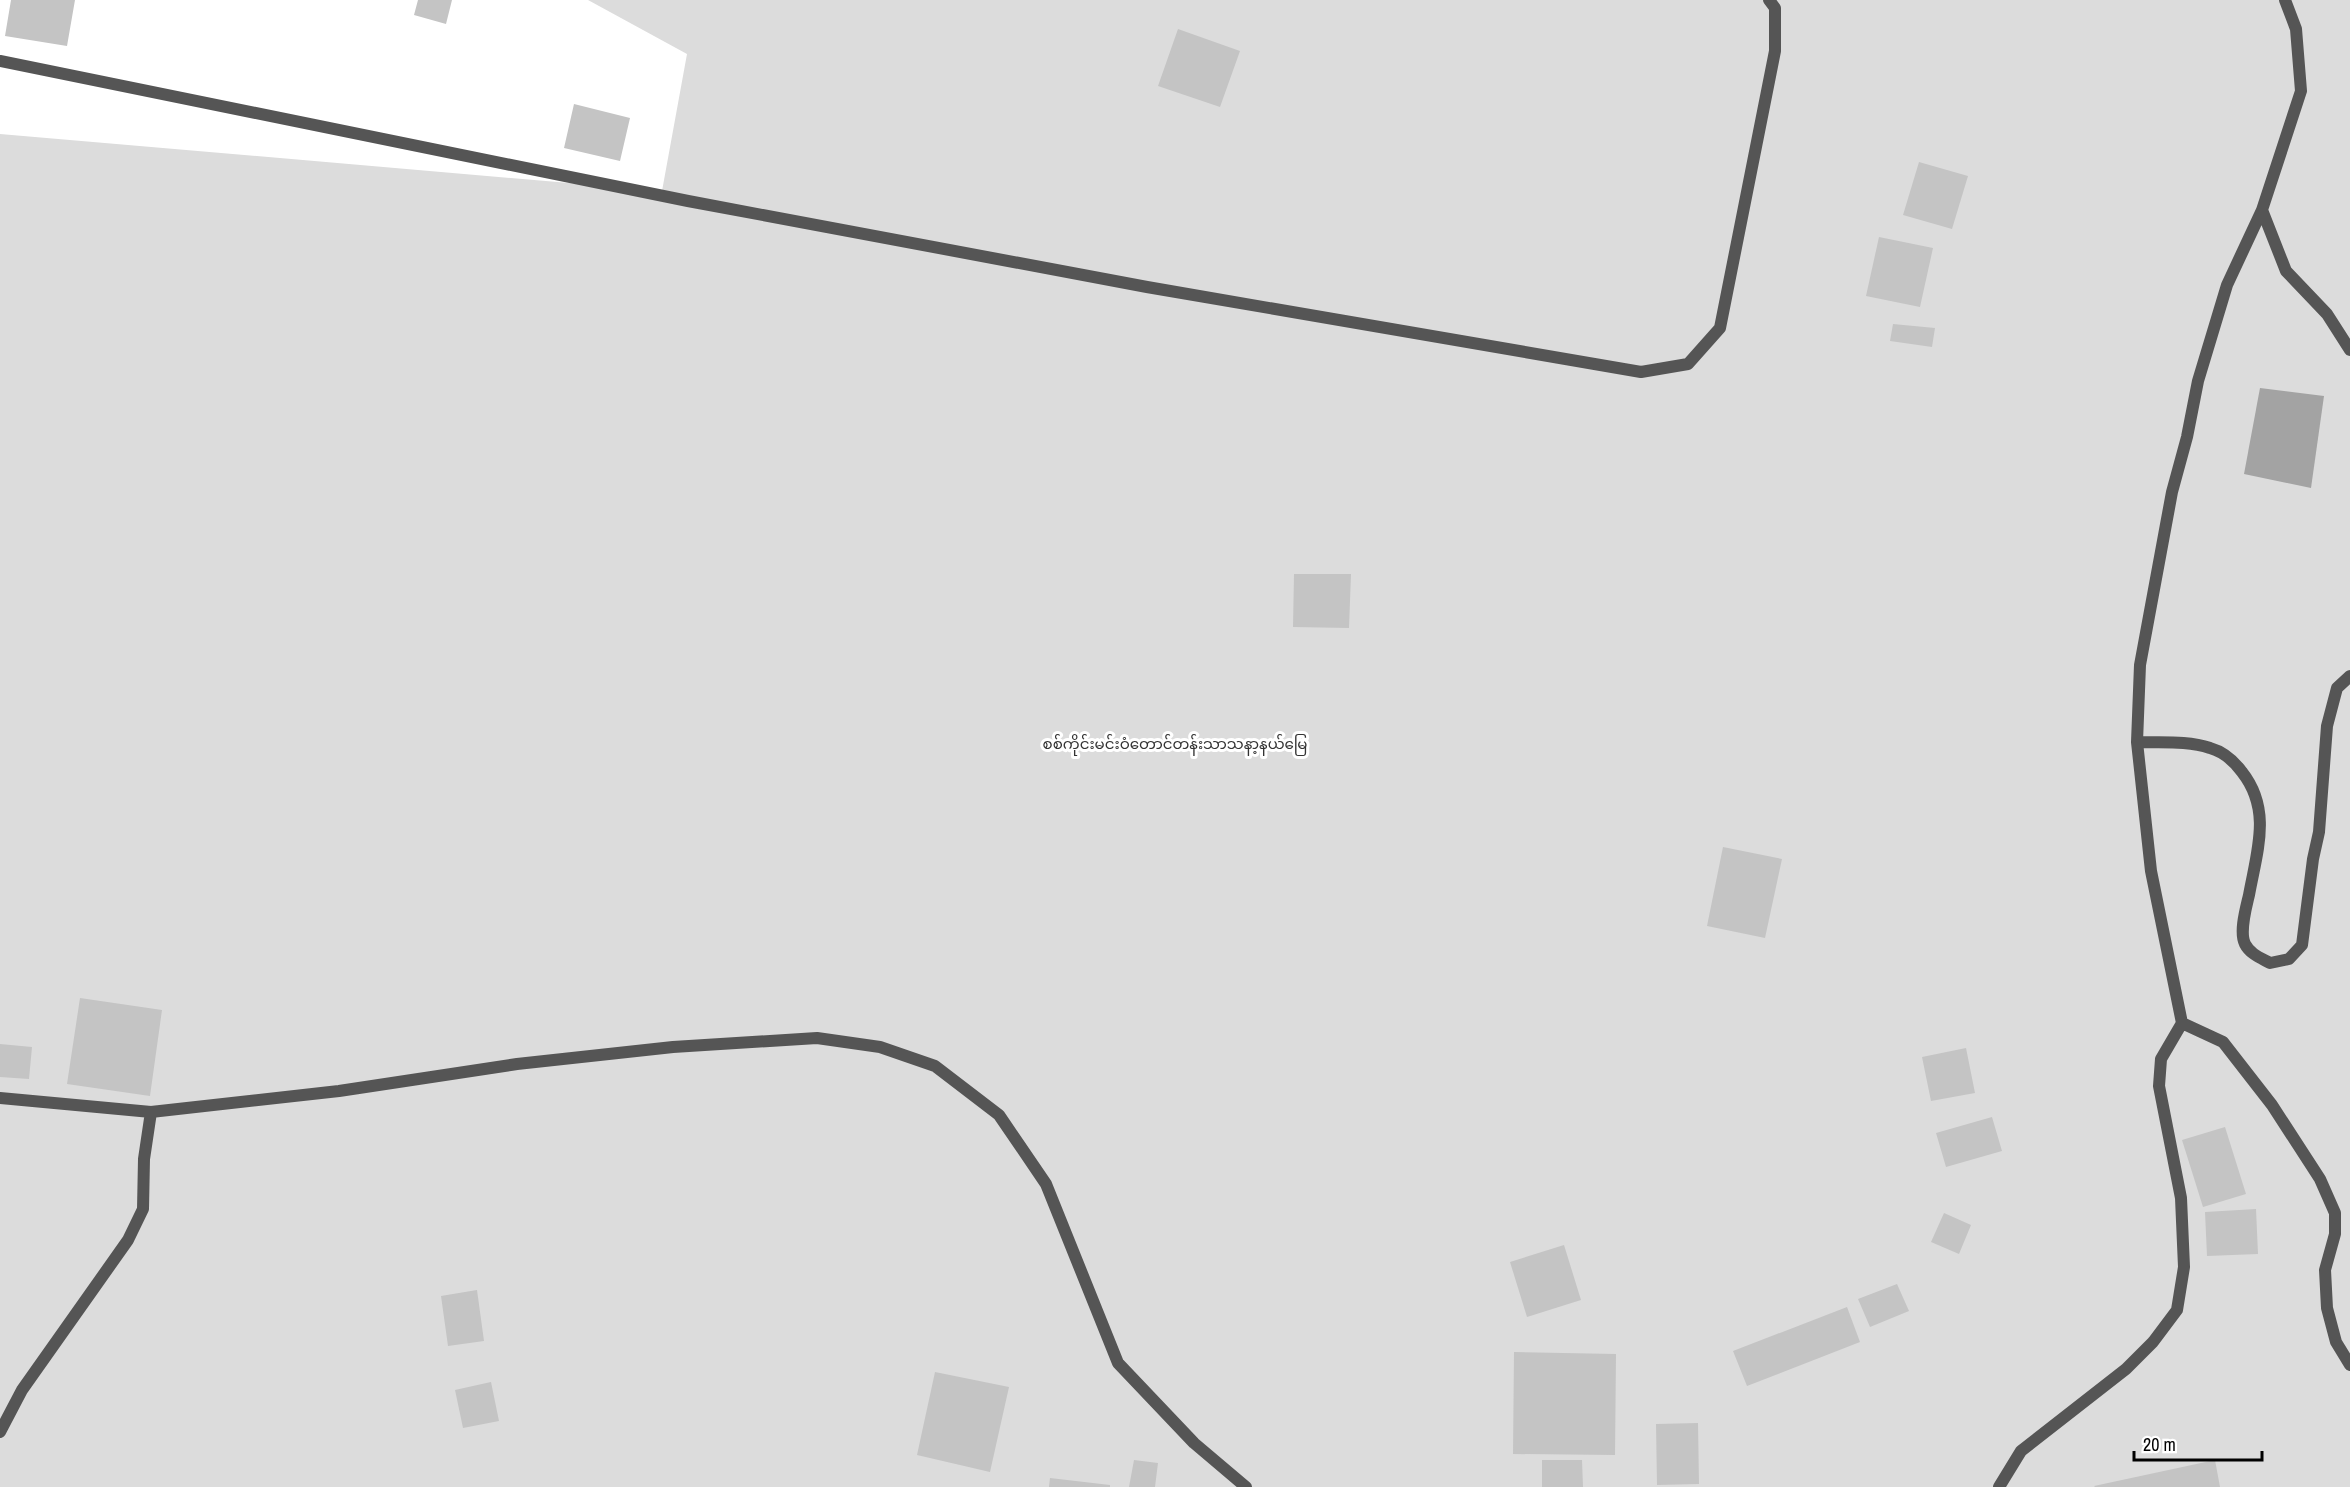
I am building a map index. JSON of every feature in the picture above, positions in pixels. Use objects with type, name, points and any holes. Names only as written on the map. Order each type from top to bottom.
[{"type":"street","points":[[0,61],[724,207],[1147,288],[1641,372],[1688,364],[1720,328],[1775,51],[1775,8],[1769,0]]},
{"type":"street","points":[[1999,1487],[2021,1451],[2126,1369],[2153,1342],[2177,1310],[2184,1267],[2181,1198],[2159,1086],[2161,1059],[2182,1023],[2151,871],[2137,742],[2140,665],[2172,492],[2187,437],[2198,381],[2227,285],[2262,210],[2301,91],[2296,29],[2285,0]]},
{"type":"street","points":[[2262,210],[2286,271],[2327,314],[2350,350]]},
{"type":"street","points":[[2137,742],[2182,743],[2210,748],[2233,760],[2249,780],[2260,807],[2260,841],[2246,911],[2244,942],[2250,952],[2270,963],[2289,959],[2302,945],[2313,859],[2319,832],[2328,726],[2337,688],[2350,675]]},
{"type":"street","points":[[2182,1023],[2223,1042],[2272,1105],[2320,1179],[2335,1213],[2335,1234],[2325,1270],[2327,1308],[2336,1342],[2350,1365]]},
{"type":"street","points":[[0,1098],[151,1112],[339,1090],[517,1064],[673,1047],[817,1038],[891,1050],[935,1066],[999,1115],[1046,1184],[1118,1363],[1194,1443],[1246,1487]]},
{"type":"street","points":[[0,1432],[22,1390],[128,1240],[143,1209],[144,1159],[151,1112]]},
{"type":"green space","name":"စစ်ကိုင်းမင်းဝံတောင်တန်းသာသနာ့နယ်မြေ","points":[[588,0],[2350,0],[2350,1487],[0,1487],[0,134],[662,191],[687,54]]},
{"type":"shaded area","points":[[2260,388],[2324,396],[2311,488],[2244,474]]},
{"type":"building","points":[[11,0],[75,0],[67,46],[5,36]]},
{"type":"building","points":[[418,0],[452,0],[446,24],[414,15]]},
{"type":"building","points":[[1178,29],[1240,51],[1220,107],[1158,86]]},
{"type":"building","points":[[574,104],[630,118],[620,161],[564,148]]},
{"type":"building","points":[[1919,162],[1968,176],[1952,229],[1903,215]]},
{"type":"building","points":[[1879,237],[1933,248],[1920,307],[1866,296]]},
{"type":"building","points":[[1893,324],[1935,328],[1932,347],[1890,341]]},
{"type":"building","points":[[1294,574],[1351,574],[1349,628],[1293,627]]},
{"type":"building","points":[[1723,847],[1782,859],[1765,938],[1707,926]]},
{"type":"building","points":[[80,998],[162,1010],[150,1096],[67,1084]]},
{"type":"building","points":[[0,1044],[32,1047],[29,1079],[0,1077]]},
{"type":"building","points":[[1966,1048],[1975,1093],[1931,1101],[1922,1057]]},
{"type":"building","points":[[1992,1117],[2002,1151],[1946,1167],[1936,1133]]},
{"type":"building","points":[[2225,1127],[2246,1194],[2203,1207],[2182,1140]]},
{"type":"building","points":[[2256,1209],[2258,1254],[2207,1256],[2205,1212]]},
{"type":"building","points":[[1944,1213],[1971,1225],[1959,1254],[1931,1242]]},
{"type":"building","points":[[1564,1245],[1581,1300],[1527,1317],[1510,1262]]},
{"type":"building","points":[[1897,1284],[1909,1311],[1870,1327],[1858,1299]]},
{"type":"building","points":[[477,1290],[484,1341],[448,1346],[441,1296]]},
{"type":"building","points":[[1847,1307],[1860,1342],[1747,1386],[1733,1351]]},
{"type":"building","points":[[1514,1352],[1616,1354],[1615,1455],[1513,1454]]},
{"type":"building","points":[[935,1372],[1009,1387],[990,1472],[917,1455]]},
{"type":"building","points":[[491,1382],[499,1421],[463,1428],[455,1390]]},
{"type":"building","points":[[1698,1423],[1699,1484],[1657,1485],[1656,1424]]},
{"type":"building","points":[[1134,1460],[1158,1463],[1155,1487],[1129,1487]]},
{"type":"building","points":[[1542,1460],[1582,1460],[1583,1487],[1542,1487]]},
{"type":"building","points":[[2215,1460],[2220,1487],[2094,1486]]},
{"type":"building","points":[[1050,1478],[1110,1485],[1110,1487],[1049,1487]]}]
